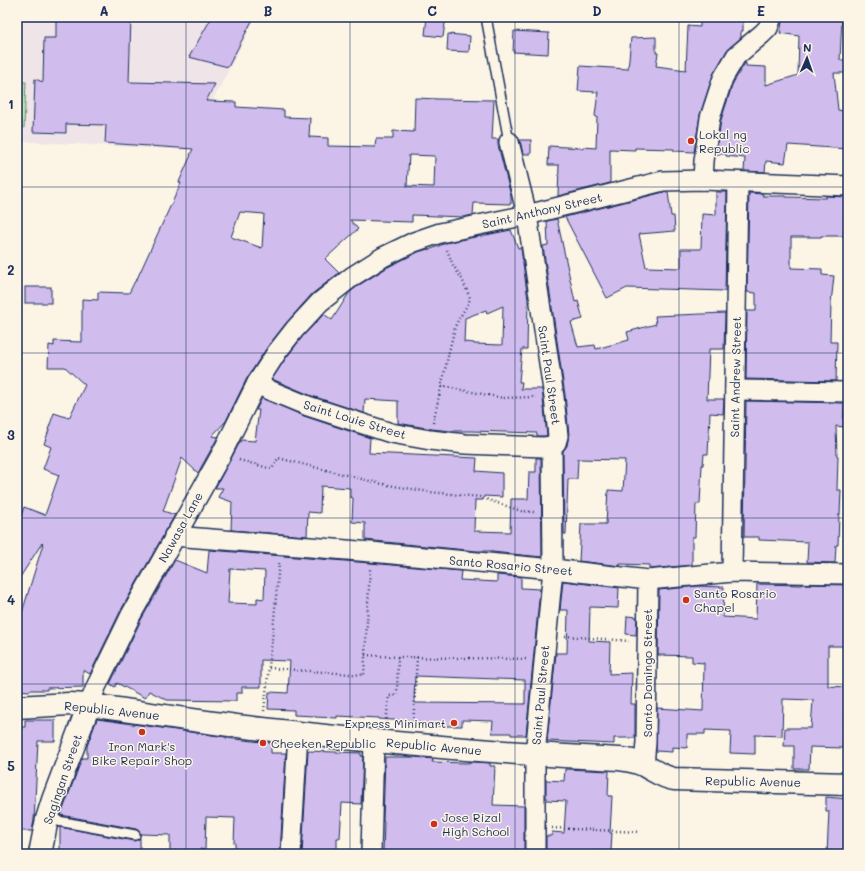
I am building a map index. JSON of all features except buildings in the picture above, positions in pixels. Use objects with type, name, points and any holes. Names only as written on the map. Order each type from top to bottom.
[{"type":"main road","name":"Republic Avenue","points":[[17,707],[69,704],[89,705],[262,729],[379,742],[535,755],[631,760],[660,775],[674,779],[848,784]]},
{"type":"main road","name":"Sagingan Street","points":[[40,854],[47,819],[89,705]]},
{"type":"street","points":[[703,180],[710,118],[723,78],[736,56],[768,28],[772,17]]},
{"type":"street","name":"Saint Paul Street","points":[[509,142],[527,215],[554,397],[558,436],[556,443],[552,446],[554,569],[546,635],[535,755],[535,854]]},
{"type":"street","name":"Saint Anthony Street","points":[[277,352],[295,329],[320,302],[353,276],[389,254],[414,242],[440,233],[527,215],[663,182],[703,180],[848,186]]},
{"type":"street","name":"Saint Andrew Street","points":[[732,572],[738,182]]},
{"type":"street","name":"Nawasa Lane","points":[[89,705],[96,687],[131,615],[174,536],[221,455],[257,384],[277,352]]},
{"type":"street","name":"Saint Louie Street","points":[[257,384],[308,406],[391,433],[465,444],[552,446]]},
{"type":"street","points":[[735,390],[848,392]]},
{"type":"street","name":"Santo Rosario Street","points":[[174,536],[371,552],[554,569],[648,580],[732,572],[848,574]]},
{"type":"street","name":"Santo Domingo Street","points":[[644,766],[646,742],[648,580]]},
{"type":"street","points":[[291,854],[298,733]]},
{"type":"street","points":[[371,854],[379,742]]},
{"type":"lane","name":"Saint Paul Street","points":[[486,17],[509,142]]},
{"type":"lane","points":[[47,819],[135,835]]},
{"type":"path","points":[[430,440],[456,324],[470,298],[462,279],[453,265],[440,233]]},
{"type":"path","points":[[441,386],[503,398],[554,397]]},
{"type":"path","points":[[221,455],[272,469],[278,458],[382,484],[430,492],[480,497],[521,511],[553,514]]},
{"type":"path","points":[[262,729],[281,545]]},
{"type":"path","points":[[269,668],[364,675],[371,552]]},
{"type":"path","points":[[546,635],[647,642]]},
{"type":"path","points":[[365,655],[544,660]]},
{"type":"path","points":[[379,742],[389,696],[397,695],[398,657]]},
{"type":"path","points":[[412,744],[417,657]]},
{"type":"path","points":[[535,827],[640,832]]},
{"type":"shaded area","points":[[17,17],[256,17],[187,150],[17,141]]},
{"type":"green space","points":[[17,82],[26,82],[24,128],[17,128]]},
{"type":"place","name":"Lokal ng Republic","points":[[691,141]]},
{"type":"place","name":"Santo Rosario Chapel","points":[[686,600]]},
{"type":"place","name":"Express Minimart","points":[[454,723]]},
{"type":"place","name":"Iron Mark's Bike Repair Shop","points":[[142,732]]},
{"type":"place","name":"Cheeken Republic","points":[[263,743]]},
{"type":"place","name":"Jose Rizal High School","points":[[434,824]]}]
